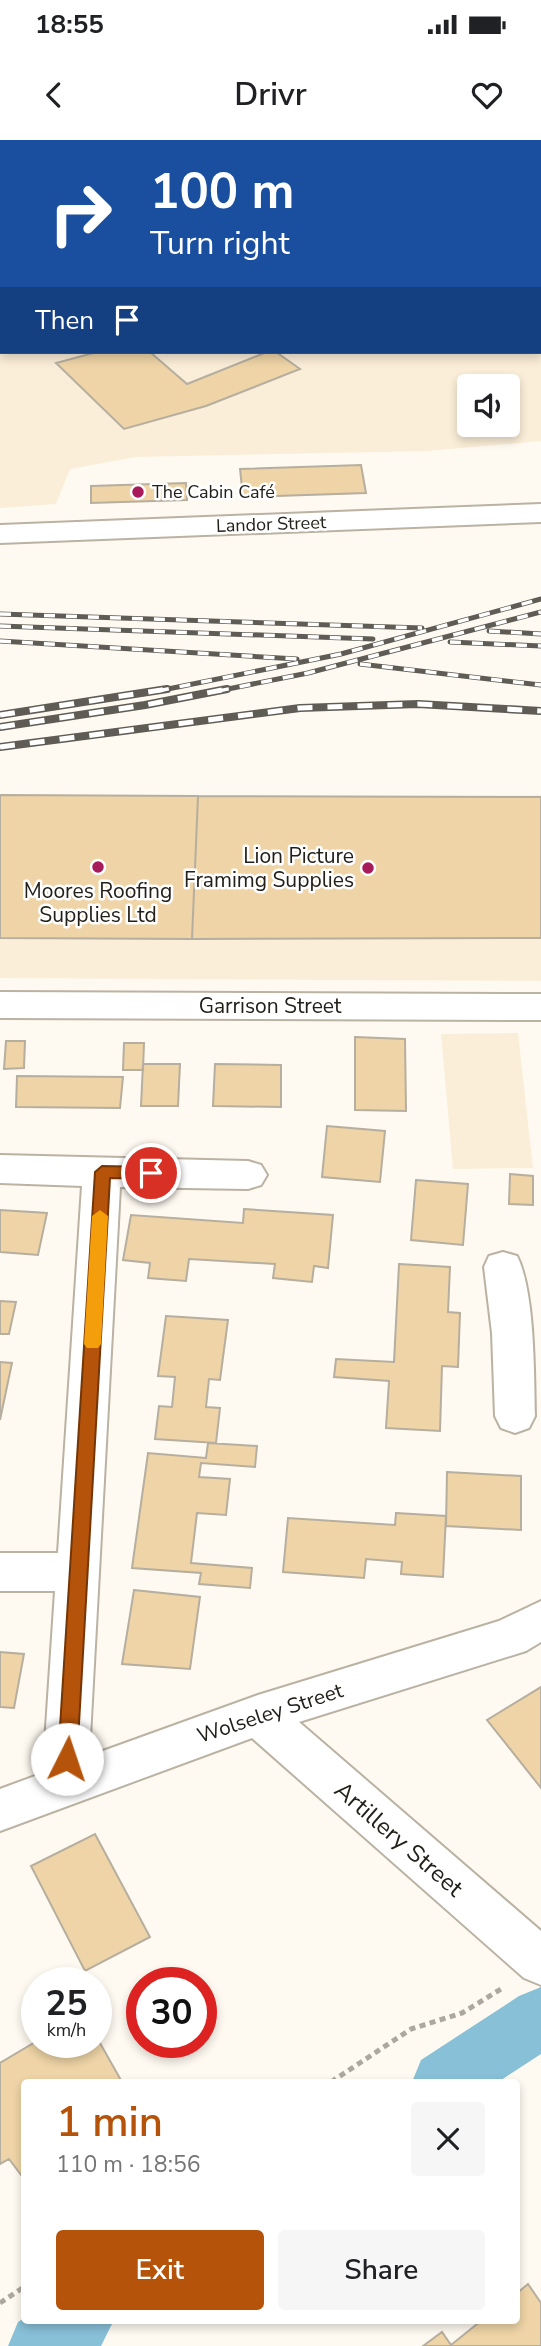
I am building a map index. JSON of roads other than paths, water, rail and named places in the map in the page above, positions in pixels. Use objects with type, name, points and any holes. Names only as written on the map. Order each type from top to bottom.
[{"type":"street","name":"Landor Street","points":[[0,534],[541,513]]},
{"type":"street","name":"Garrison Street","points":[[0,1005],[541,1007]]},
{"type":"street","points":[[0,1170],[248,1175]]},
{"type":"street","points":[[65,1786],[102,1172]]},
{"type":"street","points":[[503,1267],[527,1331],[515,1416]]},
{"type":"street","points":[[0,1572],[79,1572]]},
{"type":"street","name":"Wolseley Street","points":[[0,1810],[258,1715],[511,1637],[541,1620]]},
{"type":"street","name":"Artillery Street","points":[[258,1715],[518,1960]]},
{"type":"waterway","points":[[448,2079],[541,2018]]},
{"type":"waterway","points":[[42,2346],[75,2324]]},
{"type":"railway","points":[[158,691],[341,654],[541,599]]},
{"type":"railway","points":[[218,691],[308,673],[541,612]]},
{"type":"railway","points":[[0,614],[422,628]]},
{"type":"railway","points":[[0,626],[373,639]]},
{"type":"railway","points":[[489,631],[541,634]]},
{"type":"railway","points":[[0,641],[297,659]]},
{"type":"railway","points":[[450,642],[541,646]]},
{"type":"railway","points":[[360,664],[541,685]]},
{"type":"railway","points":[[0,715],[167,689]]},
{"type":"railway","points":[[0,727],[145,705],[227,689]]},
{"type":"railway","points":[[0,747],[300,708],[418,704],[541,711]]},
{"type":"place","name":"The Cabin Café","points":[[138,492]]},
{"type":"place","name":"Moores Roofing Supplies Ltd","points":[[98,867]]},
{"type":"place","name":"Lion Picture Framimg Supplies","points":[[368,868]]}]
